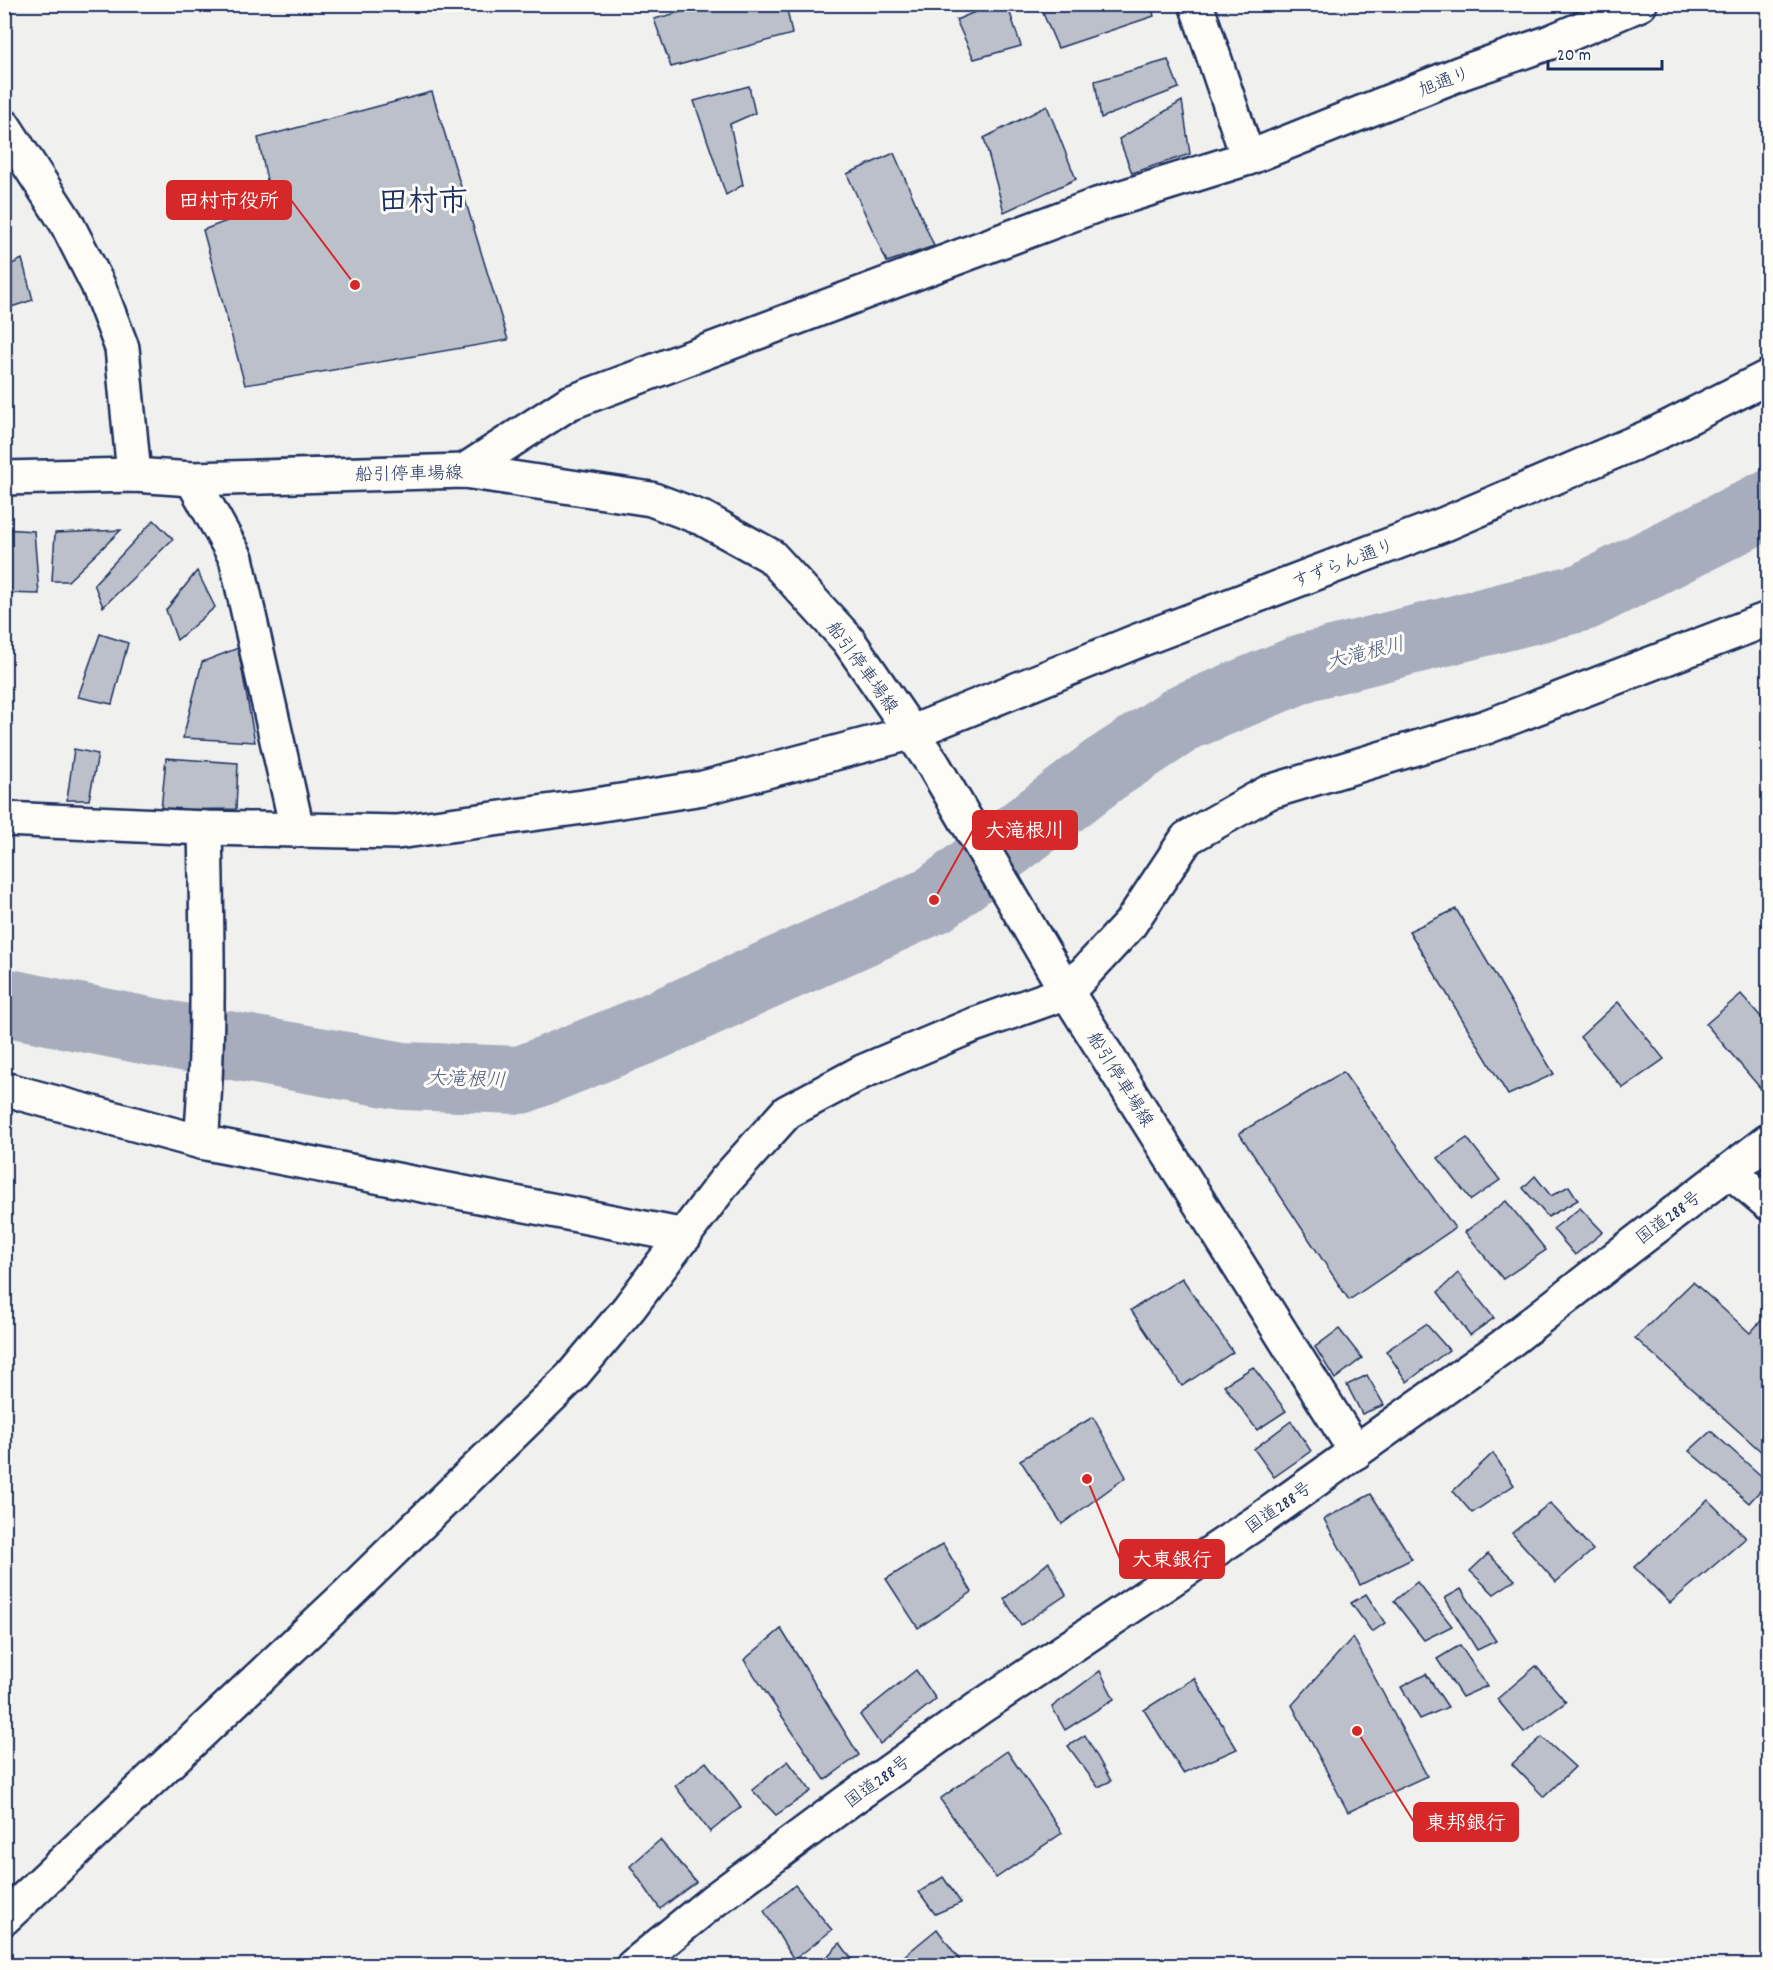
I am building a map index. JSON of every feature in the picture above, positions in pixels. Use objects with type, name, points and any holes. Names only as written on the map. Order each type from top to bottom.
[{"type":"main road","points":[[1196,4],[1248,158]]},
{"type":"main road","name":"旭通り","points":[[464,471],[569,403],[1097,206],[1248,158],[1461,73],[1548,44],[1640,4]]},
{"type":"main road","points":[[4,126],[66,222],[98,285],[122,348],[134,476]]},
{"type":"main road","name":"すずらん通り","points":[[4,819],[205,828],[397,832],[703,788],[910,733],[1137,641],[1445,524],[1653,435],[1768,377]]},
{"type":"main road","name":"船引停車場線","points":[[4,478],[134,476],[192,479],[464,471],[651,499],[704,519],[771,556],[848,640],[933,764],[1043,953],[1356,1452]]},
{"type":"main road","points":[[192,479],[236,558],[297,829]]},
{"type":"main road","points":[[4,1918],[347,1595],[571,1377],[629,1308],[725,1181],[787,1112],[873,1067],[971,1026],[1067,992],[1130,924],[1187,838],[1269,792],[1486,727],[1768,619]]},
{"type":"main road","points":[[201,1142],[205,1092],[207,960],[205,828]]},
{"type":"main road","points":[[4,1089],[201,1142],[685,1236]]},
{"type":"main road","name":"国道288号","points":[[633,1965],[713,1901],[867,1787],[979,1708],[1257,1522],[1502,1347],[1768,1142]]},
{"type":"main road","points":[[1730,1171],[1768,1203]]},
{"type":"building","points":[[711,4],[786,4],[792,34],[671,67],[654,19]]},
{"type":"building","points":[[994,4],[1007,4],[1021,46],[974,59],[956,20]]},
{"type":"building","points":[[1039,4],[1151,4],[1154,16],[1058,48]]},
{"type":"building","points":[[1168,60],[1179,88],[1101,118],[1095,81]]},
{"type":"building","points":[[749,86],[755,113],[730,124],[743,185],[726,195],[694,101]]},
{"type":"building","points":[[432,92],[508,340],[245,385],[203,230],[272,204],[258,138]]},
{"type":"building","points":[[1182,101],[1190,154],[1132,173],[1119,139]]},
{"type":"building","points":[[1047,106],[1076,179],[1004,212],[984,138]]},
{"type":"building","points":[[894,153],[934,246],[887,262],[847,174]]},
{"type":"building","points":[[22,259],[33,300],[11,307],[4,286],[4,268]]},
{"type":"building","points":[[154,520],[173,539],[103,607],[94,584]]},
{"type":"building","points":[[4,529],[34,531],[39,594],[4,593]]},
{"type":"building","points":[[121,530],[68,581],[52,581],[55,533]]},
{"type":"building","points":[[197,571],[215,607],[177,640],[166,610]]},
{"type":"building","points":[[100,634],[128,643],[112,704],[78,697]]},
{"type":"building","points":[[238,648],[255,742],[183,738],[202,662]]},
{"type":"building","points":[[4,719],[10,719],[8,741],[4,744]]},
{"type":"building","points":[[74,749],[98,754],[89,800],[67,800]]},
{"type":"building","points":[[166,758],[238,763],[236,809],[161,810]]},
{"type":"building","points":[[1456,909],[1554,1074],[1508,1095],[1409,931]]},
{"type":"building","points":[[1741,994],[1768,1025],[1767,1096],[1706,1024]]},
{"type":"building","points":[[1618,1002],[1664,1059],[1623,1088],[1580,1037]]},
{"type":"building","points":[[1343,1072],[1455,1228],[1349,1300],[1239,1133]]},
{"type":"building","points":[[1467,1138],[1500,1180],[1471,1200],[1438,1158]]},
{"type":"building","points":[[1535,1176],[1551,1196],[1569,1186],[1578,1200],[1548,1217],[1523,1188]]},
{"type":"building","points":[[1506,1201],[1546,1250],[1503,1279],[1465,1232]]},
{"type":"building","points":[[1580,1208],[1603,1232],[1575,1255],[1553,1229]]},
{"type":"building","points":[[1458,1273],[1494,1318],[1470,1335],[1438,1292]]},
{"type":"building","points":[[1182,1278],[1233,1352],[1182,1386],[1131,1310]]},
{"type":"building","points":[[1693,1282],[1750,1333],[1768,1313],[1768,1450],[1764,1454],[1635,1338]]},
{"type":"building","points":[[1426,1324],[1449,1350],[1407,1382],[1386,1351]]},
{"type":"building","points":[[1339,1329],[1362,1358],[1335,1379],[1315,1347]]},
{"type":"building","points":[[1253,1367],[1286,1411],[1257,1430],[1224,1385]]},
{"type":"building","points":[[1367,1375],[1384,1405],[1362,1414],[1347,1385]]},
{"type":"building","points":[[1093,1417],[1126,1477],[1062,1524],[1020,1460]]},
{"type":"building","points":[[1291,1421],[1311,1451],[1274,1477],[1254,1449]]},
{"type":"building","points":[[1711,1431],[1768,1482],[1749,1503],[1689,1451]]},
{"type":"building","points":[[1493,1453],[1514,1485],[1472,1513],[1453,1491]]},
{"type":"building","points":[[1371,1494],[1412,1559],[1360,1585],[1324,1519]]},
{"type":"building","points":[[1708,1500],[1746,1538],[1670,1603],[1634,1567]]},
{"type":"building","points":[[1550,1503],[1593,1550],[1556,1582],[1512,1533]]},
{"type":"building","points":[[943,1544],[972,1592],[918,1628],[886,1579]]},
{"type":"building","points":[[1488,1554],[1515,1580],[1494,1594],[1470,1571]]},
{"type":"building","points":[[1049,1562],[1066,1595],[1021,1625],[1004,1599]]},
{"type":"building","points":[[1417,1582],[1452,1626],[1424,1640],[1394,1601]]},
{"type":"building","points":[[1461,1589],[1496,1641],[1477,1650],[1445,1598]]},
{"type":"building","points":[[1366,1594],[1385,1623],[1372,1632],[1351,1603]]},
{"type":"building","points":[[781,1629],[859,1755],[825,1780],[744,1660]]},
{"type":"building","points":[[1353,1637],[1427,1776],[1348,1812],[1292,1705]]},
{"type":"building","points":[[1460,1645],[1487,1686],[1462,1697],[1437,1659]]},
{"type":"building","points":[[1536,1666],[1566,1702],[1524,1732],[1497,1699]]},
{"type":"building","points":[[916,1670],[936,1699],[880,1744],[860,1715]]},
{"type":"building","points":[[1100,1671],[1114,1699],[1065,1730],[1052,1707]]},
{"type":"building","points":[[1426,1674],[1448,1707],[1420,1719],[1401,1687]]},
{"type":"building","points":[[1194,1678],[1237,1749],[1183,1773],[1144,1710]]},
{"type":"building","points":[[1085,1735],[1111,1781],[1098,1787],[1068,1746]]},
{"type":"building","points":[[1542,1737],[1575,1767],[1544,1797],[1512,1764]]},
{"type":"building","points":[[1007,1751],[1062,1833],[996,1878],[940,1799]]},
{"type":"building","points":[[788,1761],[811,1791],[776,1815],[752,1790]]},
{"type":"building","points":[[706,1762],[741,1807],[710,1832],[675,1786]]},
{"type":"building","points":[[660,1840],[696,1882],[660,1909],[630,1866]]},
{"type":"building","points":[[943,1877],[961,1903],[935,1914],[919,1892]]},
{"type":"building","points":[[795,1885],[832,1930],[794,1960],[764,1911]]},
{"type":"building","points":[[937,1929],[964,1966],[892,1966]]},
{"type":"building","points":[[840,1943],[857,1966],[818,1966]]},
{"type":"waterway","name":"大滝根川","points":[[4,1002],[148,1031],[403,1076],[521,1080],[650,1028],[934,900],[1104,770],[1185,717],[1306,667],[1583,597],[1768,504]]},
{"type":"place","name":"田村市役所","points":[[355,285]]},
{"type":"place","name":"大滝根川","points":[[934,900]]},
{"type":"place","name":"大東銀行","points":[[1087,1479]]},
{"type":"place","name":"東邦銀行","points":[[1357,1731]]},
{"type":"district","name":"田村市","points":[[423,200]]}]
